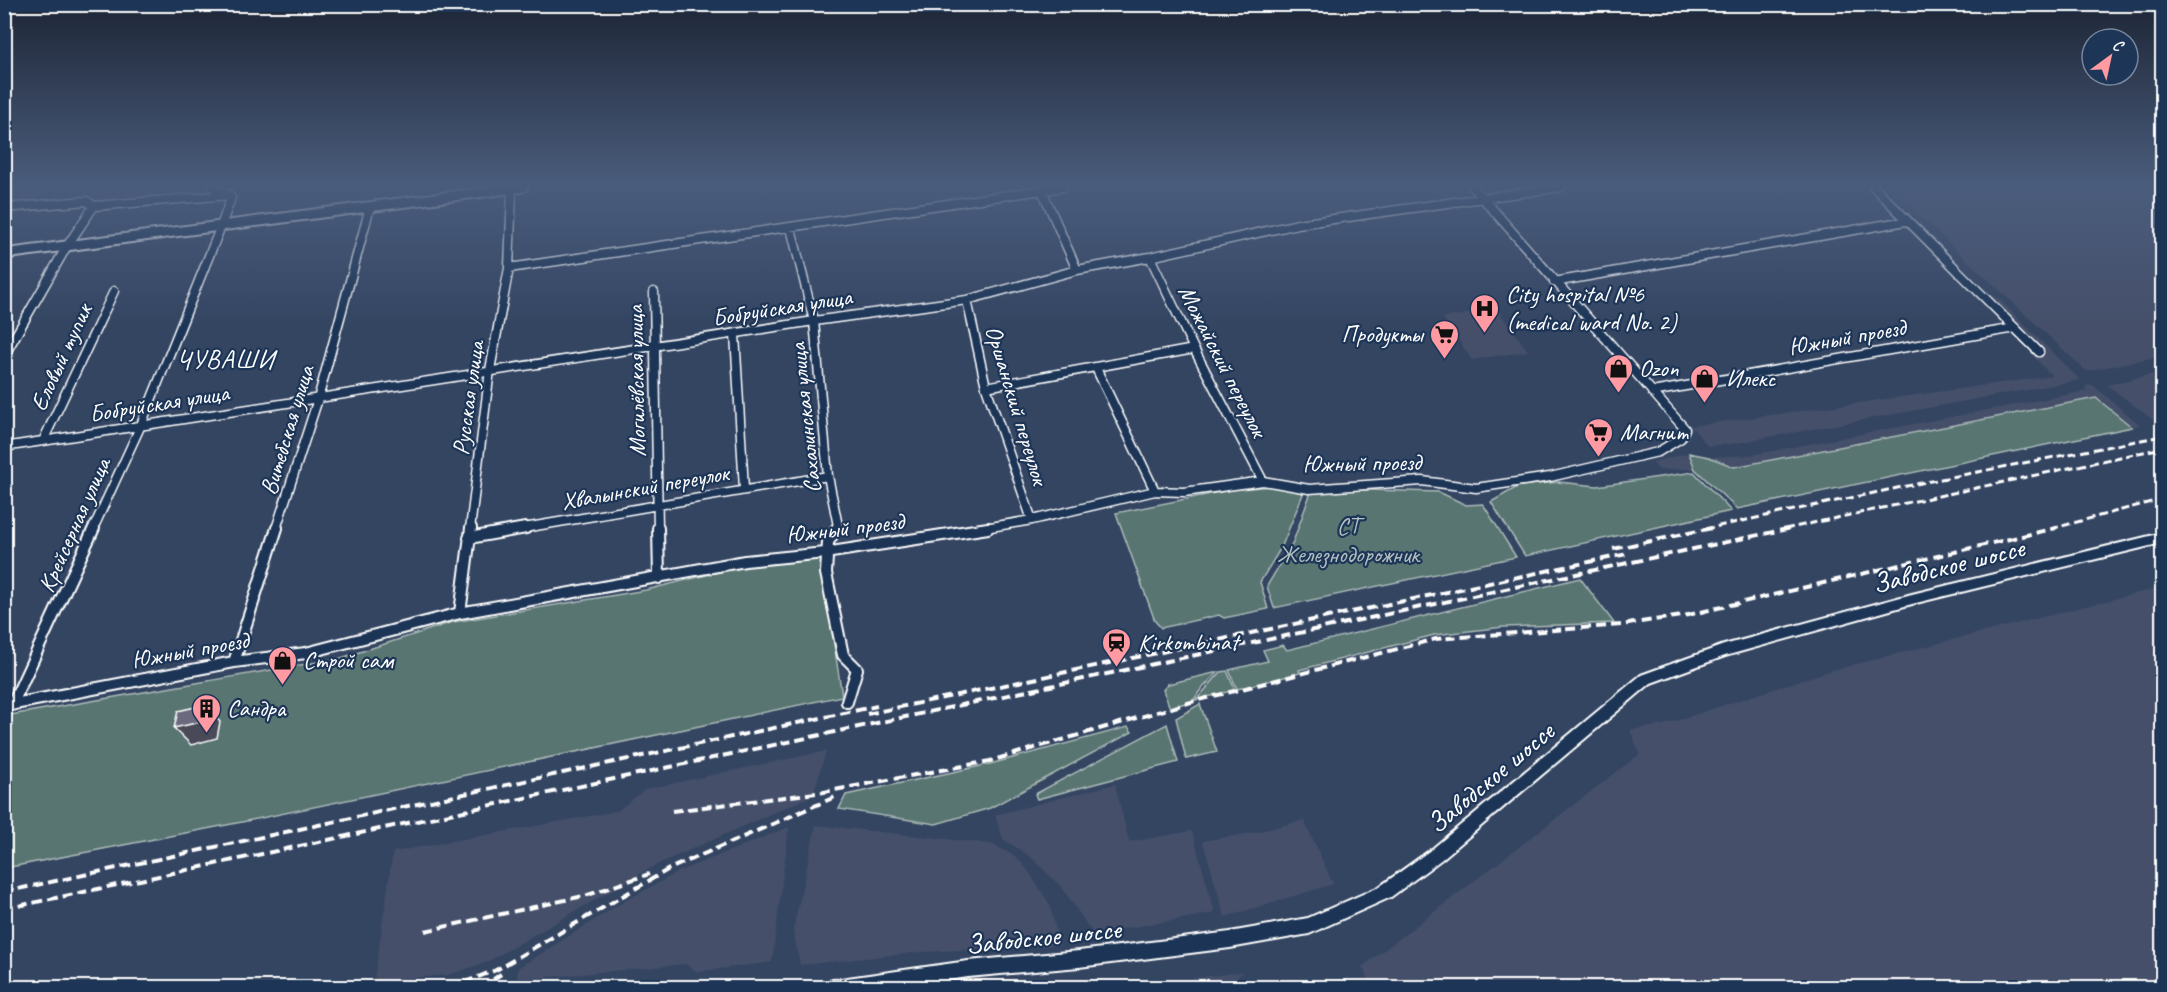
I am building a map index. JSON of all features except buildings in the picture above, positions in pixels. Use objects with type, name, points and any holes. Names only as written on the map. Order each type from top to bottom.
[{"type":"main road","points":[[4,254],[165,233]]},
{"type":"main road","name":"Заводское шоссе","points":[[833,987],[969,969],[1218,942],[1310,926],[1385,892],[1437,854],[1646,679],[1724,651],[1901,602],[2163,538]]},
{"type":"street","points":[[4,357],[76,233]]},
{"type":"street","name":"Крейсерная улица","points":[[8,705],[141,425],[218,233]]},
{"type":"street","name":"Витебская улица","points":[[234,663],[318,399],[363,233]]},
{"type":"street","name":"Русская улица","points":[[460,613],[490,370],[509,268],[510,233]]},
{"type":"street","points":[[509,268],[754,233]]},
{"type":"street","name":"Сахалинская улица","points":[[792,233],[814,321],[828,476],[838,526],[828,542],[826,573],[843,655],[857,669],[847,702]]},
{"type":"street","points":[[1061,233],[1077,270]]},
{"type":"street","name":"Бобруйская улица","points":[[4,447],[490,370],[967,300],[1077,270],[1150,257],[1256,233]]},
{"type":"street","points":[[1512,233],[1652,392]]},
{"type":"street","points":[[1554,282],[1835,233]]},
{"type":"street","points":[[1919,233],[2039,352]]},
{"type":"street","name":"Можайский переулок","points":[[1150,257],[1194,349],[1263,481]]},
{"type":"street","name":"Еловый тупик","points":[[43,441],[114,291]]},
{"type":"street","name":"Могилёвская улица","points":[[654,292],[658,578]]},
{"type":"street","name":"Оршанский переулок","points":[[967,300],[986,387],[1032,520]]},
{"type":"street","name":"Южный проезд","points":[[1652,392],[2015,328]]},
{"type":"street","points":[[735,334],[744,489]]},
{"type":"street","points":[[986,387],[1194,349]]},
{"type":"street","points":[[1096,368],[1155,491]]},
{"type":"street","name":"Южный проезд","points":[[8,705],[234,663],[306,653],[460,613],[745,561],[826,553],[930,538],[1032,520],[1155,491],[1184,492],[1263,481],[1309,489],[1422,481],[1476,488],[1550,477],[1652,454],[1671,446],[1681,438],[1684,429],[1652,392]]},
{"type":"street","name":"Хвалынский переулок","points":[[469,538],[828,476]]},
{"type":"shaded area","points":[[1939,233],[2162,233],[2162,356],[2086,371]]},
{"type":"shaded area","points":[[1992,296],[1999,299],[2080,380],[1731,444],[1708,446],[1691,426],[2052,376],[2033,356],[2040,353],[1985,297]]},
{"type":"shaded area","name":"City hospital №6 (medical ward No. 2)","points":[[1497,309],[1528,351],[1472,360],[1443,318]]},
{"type":"shaded area","points":[[2162,372],[2162,420],[2156,422],[2107,385]]},
{"type":"shaded area","points":[[2093,385],[2140,425],[2132,427],[2095,398],[1733,468],[1709,457],[1751,455],[2087,391],[2085,386]]},
{"type":"shaded area","points":[[1689,453],[1695,469],[1659,470],[1652,462]]},
{"type":"shaded area","points":[[2162,587],[2162,987],[1374,988],[1362,967],[1640,754],[1630,730],[1663,725],[1829,671]]},
{"type":"shaded area","points":[[826,751],[813,795],[654,866],[487,962],[448,975],[374,981],[393,852],[617,811],[646,789]]},
{"type":"shaded area","points":[[1115,784],[1129,842],[1192,831],[1215,913],[1093,934],[1063,889],[1031,857],[1003,839],[995,815]]},
{"type":"shaded area","points":[[1304,820],[1333,884],[1225,917],[1203,841],[1257,832]]},
{"type":"shaded area","points":[[816,825],[991,844],[1015,856],[1027,869],[1050,905],[1060,945],[922,952],[800,965],[793,930]]},
{"type":"shaded area","points":[[789,827],[772,962],[697,972],[686,964],[517,980],[518,968],[620,904],[680,871]]},
{"type":"shaded area","points":[[1242,972],[1230,987],[1123,987]]},
{"type":"green space","points":[[2096,398],[2132,427],[1737,509],[1695,469],[1689,453],[1709,457],[1734,467]]},
{"type":"green space","points":[[1694,472],[1731,511],[1525,556],[1491,502],[1519,486],[1559,482],[1597,486]]},
{"type":"green space","points":[[1274,486],[1302,490],[1303,494],[1282,546],[1260,582],[1268,609],[1224,618],[1219,615],[1161,628],[1155,621],[1116,513],[1236,489]]},
{"type":"green space","name":"СТ Железнодорожник","points":[[1333,489],[1439,492],[1466,505],[1483,504],[1516,557],[1274,608],[1267,586],[1293,542],[1311,492]]},
{"type":"green space","points":[[823,555],[823,573],[842,696],[242,822],[5,868],[5,716],[341,658],[453,622],[646,590],[735,568]]},
{"type":"green space","points":[[1580,578],[1614,623],[1504,627],[1434,635],[1299,670],[1300,673],[1237,689],[1229,670],[1268,661],[1263,650],[1283,645],[1287,650]]},
{"type":"green space","points":[[1227,671],[1235,690],[1196,700],[1221,672]]},
{"type":"green space","points":[[1218,672],[1194,700],[1170,708],[1163,690],[1168,684]]},
{"type":"green space","points":[[1200,704],[1217,752],[1186,759],[1176,718]]},
{"type":"green space","points":[[1167,724],[1178,762],[1037,799],[1035,794]]},
{"type":"green space","points":[[1128,727],[1132,732],[990,808],[936,824],[839,809],[846,795],[990,764]]},
{"type":"railway","points":[[1705,529],[1921,483],[2162,436]]},
{"type":"railway","points":[[1785,529],[2162,448]]},
{"type":"railway","points":[[2051,529],[2162,499]]},
{"type":"railway","points":[[1613,549],[1712,528]]},
{"type":"railway","points":[[4,909],[1792,528]]},
{"type":"railway","points":[[672,811],[824,792],[990,761],[1195,701],[1436,639],[1621,625],[1688,615],[2056,528]]},
{"type":"railway","points":[[867,714],[1627,554]]},
{"type":"railway","points":[[4,892],[877,706]]},
{"type":"railway","points":[[450,988],[496,970],[669,869],[835,797]]},
{"type":"railway","points":[[425,931],[588,895],[649,874]]},
{"type":"railway","points":[[481,988],[501,974]]},
{"type":"place","name":"City hospital №6 (medical ward No. 2)","points":[[1485,334]]},
{"type":"place","name":"Продукты","points":[[1444,360]]},
{"type":"place","name":"Ozon","points":[[1618,394]]},
{"type":"place","name":"Илекс","points":[[1705,404]]},
{"type":"place","name":"Магнит","points":[[1599,458]]},
{"type":"place","name":"Kirkombinat","points":[[1117,668]]},
{"type":"place","name":"Строй сам","points":[[282,686]]},
{"type":"place","name":"Сандра","points":[[206,734]]},
{"type":"district","name":"ЧУВАШИ","points":[[226,359]]}]
